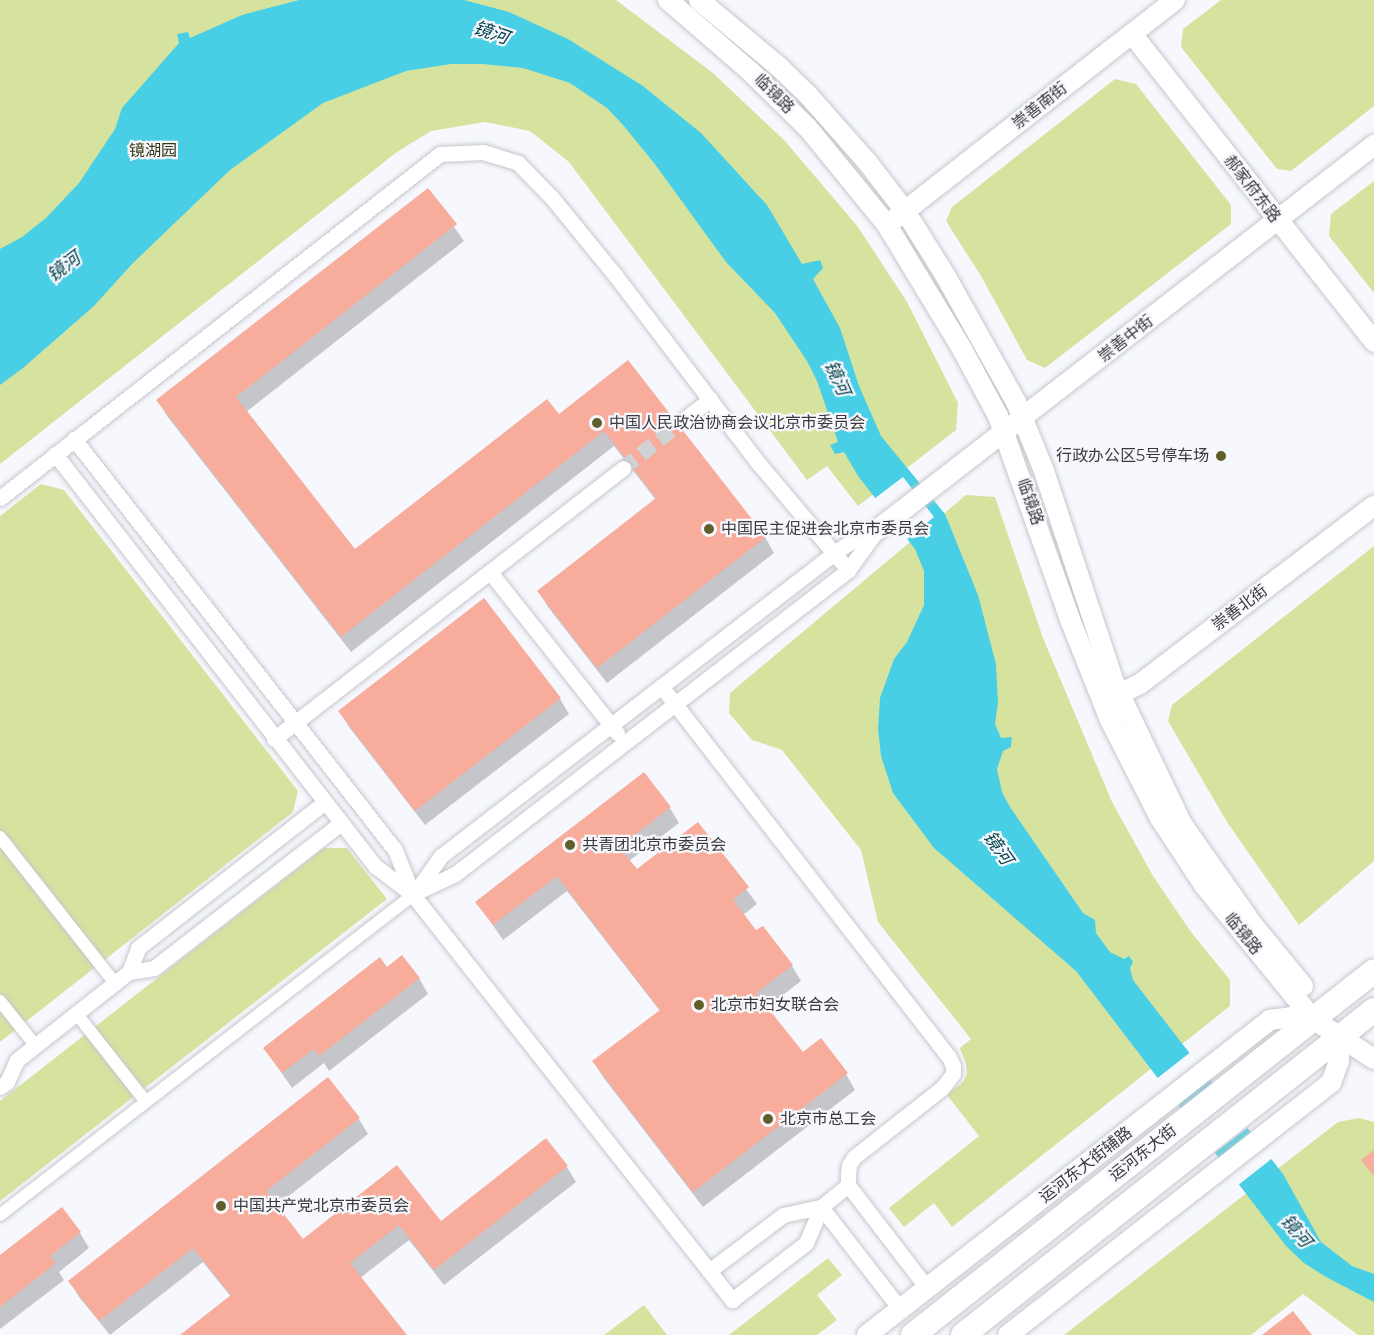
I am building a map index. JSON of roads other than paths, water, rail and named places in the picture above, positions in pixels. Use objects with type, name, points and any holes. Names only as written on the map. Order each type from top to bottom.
[{"type":"main road","name":"运河东大街","points":[[913,1335],[1374,971]]},
{"type":"main road","name":"运河东大街","points":[[963,1335],[1374,1010]]},
{"type":"street","name":"临镜路","points":[[668,0],[750,71],[808,128],[887,225],[961,347],[998,416],[1069,617],[1111,699],[1182,824],[1318,1014],[1340,1037],[1374,1059]]},
{"type":"street","name":"临镜路","points":[[699,0],[778,66],[809,96],[868,163],[905,211],[945,275],[1016,402],[1044,471],[1111,699]]},
{"type":"street","name":"崇善南街","points":[[887,225],[1175,0]]},
{"type":"street","name":"郝家府东路","points":[[1132,34],[1374,342]]},
{"type":"street","name":"崇善中街","points":[[877,530],[1374,145]]},
{"type":"street","points":[[0,498],[440,154],[472,152],[499,155],[518,163],[553,199],[760,465],[848,570]]},
{"type":"street","points":[[686,418],[710,399]]},
{"type":"street","points":[[74,439],[395,850],[413,895]]},
{"type":"street","points":[[55,454],[340,823],[375,866],[413,895],[732,1300],[806,1243],[821,1206]]},
{"type":"street","points":[[274,738],[623,468]]},
{"type":"street","name":"崇善北街","points":[[1111,699],[1140,684],[1374,506]]},
{"type":"street","points":[[413,895],[441,856],[834,553],[862,534],[877,530]]},
{"type":"street","points":[[0,1215],[413,895],[455,874],[848,570],[877,530]]},
{"type":"street","points":[[490,572],[625,742]]},
{"type":"street","points":[[661,686],[949,1057],[953,1066],[953,1074],[942,1088],[854,1157],[849,1165],[848,1185],[927,1288]]},
{"type":"street","points":[[129,972],[138,948],[325,802]]},
{"type":"street","points":[[0,1087],[7,1082],[17,1060],[114,983],[129,972],[154,968],[340,823]]},
{"type":"street","points":[[0,837],[114,983]]},
{"type":"street","points":[[0,1001],[35,1046]]},
{"type":"street","points":[[76,1013],[146,1102]]},
{"type":"street","name":"运河东大街辅路","points":[[867,1335],[1270,1020],[1318,1014]]},
{"type":"street","points":[[1008,1335],[1331,1083],[1339,1061],[1340,1037]]},
{"type":"street","points":[[0,1062],[17,1060]]},
{"type":"street","points":[[709,1271],[783,1215],[821,1206],[848,1185]]},
{"type":"street","points":[[821,1206],[900,1309]]},
{"type":"water","name":"镜河","points":[[299,0],[464,0],[509,12],[568,39],[643,86],[701,133],[767,205],[802,264],[820,260],[823,268],[813,279],[840,328],[859,386],[881,436],[945,514],[978,595],[996,664],[998,703],[995,724],[1001,738],[1012,737],[1011,747],[1003,751],[997,769],[1002,792],[1083,913],[1095,920],[1096,933],[1110,952],[1124,959],[1129,956],[1133,962],[1130,968],[1133,980],[1283,1174],[1321,1242],[1352,1266],[1374,1274],[1374,1302],[1304,1263],[1286,1246],[1076,971],[934,848],[893,793],[881,756],[878,729],[880,698],[894,659],[907,642],[924,605],[924,571],[915,549],[858,476],[844,452],[835,454],[830,445],[838,442],[817,381],[807,361],[775,313],[726,262],[654,163],[623,125],[607,108],[570,83],[523,68],[451,64],[406,71],[323,103],[230,170],[132,264],[94,306],[0,385],[0,249],[22,237],[46,218],[79,183],[115,129],[122,108],[179,43],[177,34],[188,32],[190,38],[242,15]]},
{"type":"tunnel","points":[[623,468],[686,418]]},
{"type":"place","name":"中国人民政治协商会议北京市委员会","points":[[597,423]]},
{"type":"place","name":"行政办公区5号停车场","points":[[1221,456]]},
{"type":"place","name":"中国民主促进会北京市委员会","points":[[709,529]]},
{"type":"place","name":"共青团北京市委员会","points":[[570,845]]},
{"type":"place","name":"北京市妇女联合会","points":[[699,1005]]},
{"type":"place","name":"北京市总工会","points":[[768,1119]]},
{"type":"place","name":"中国共产党北京市委员会","points":[[221,1206]]},
{"type":"park label","name":"镜湖园","points":[[153,151]]}]
